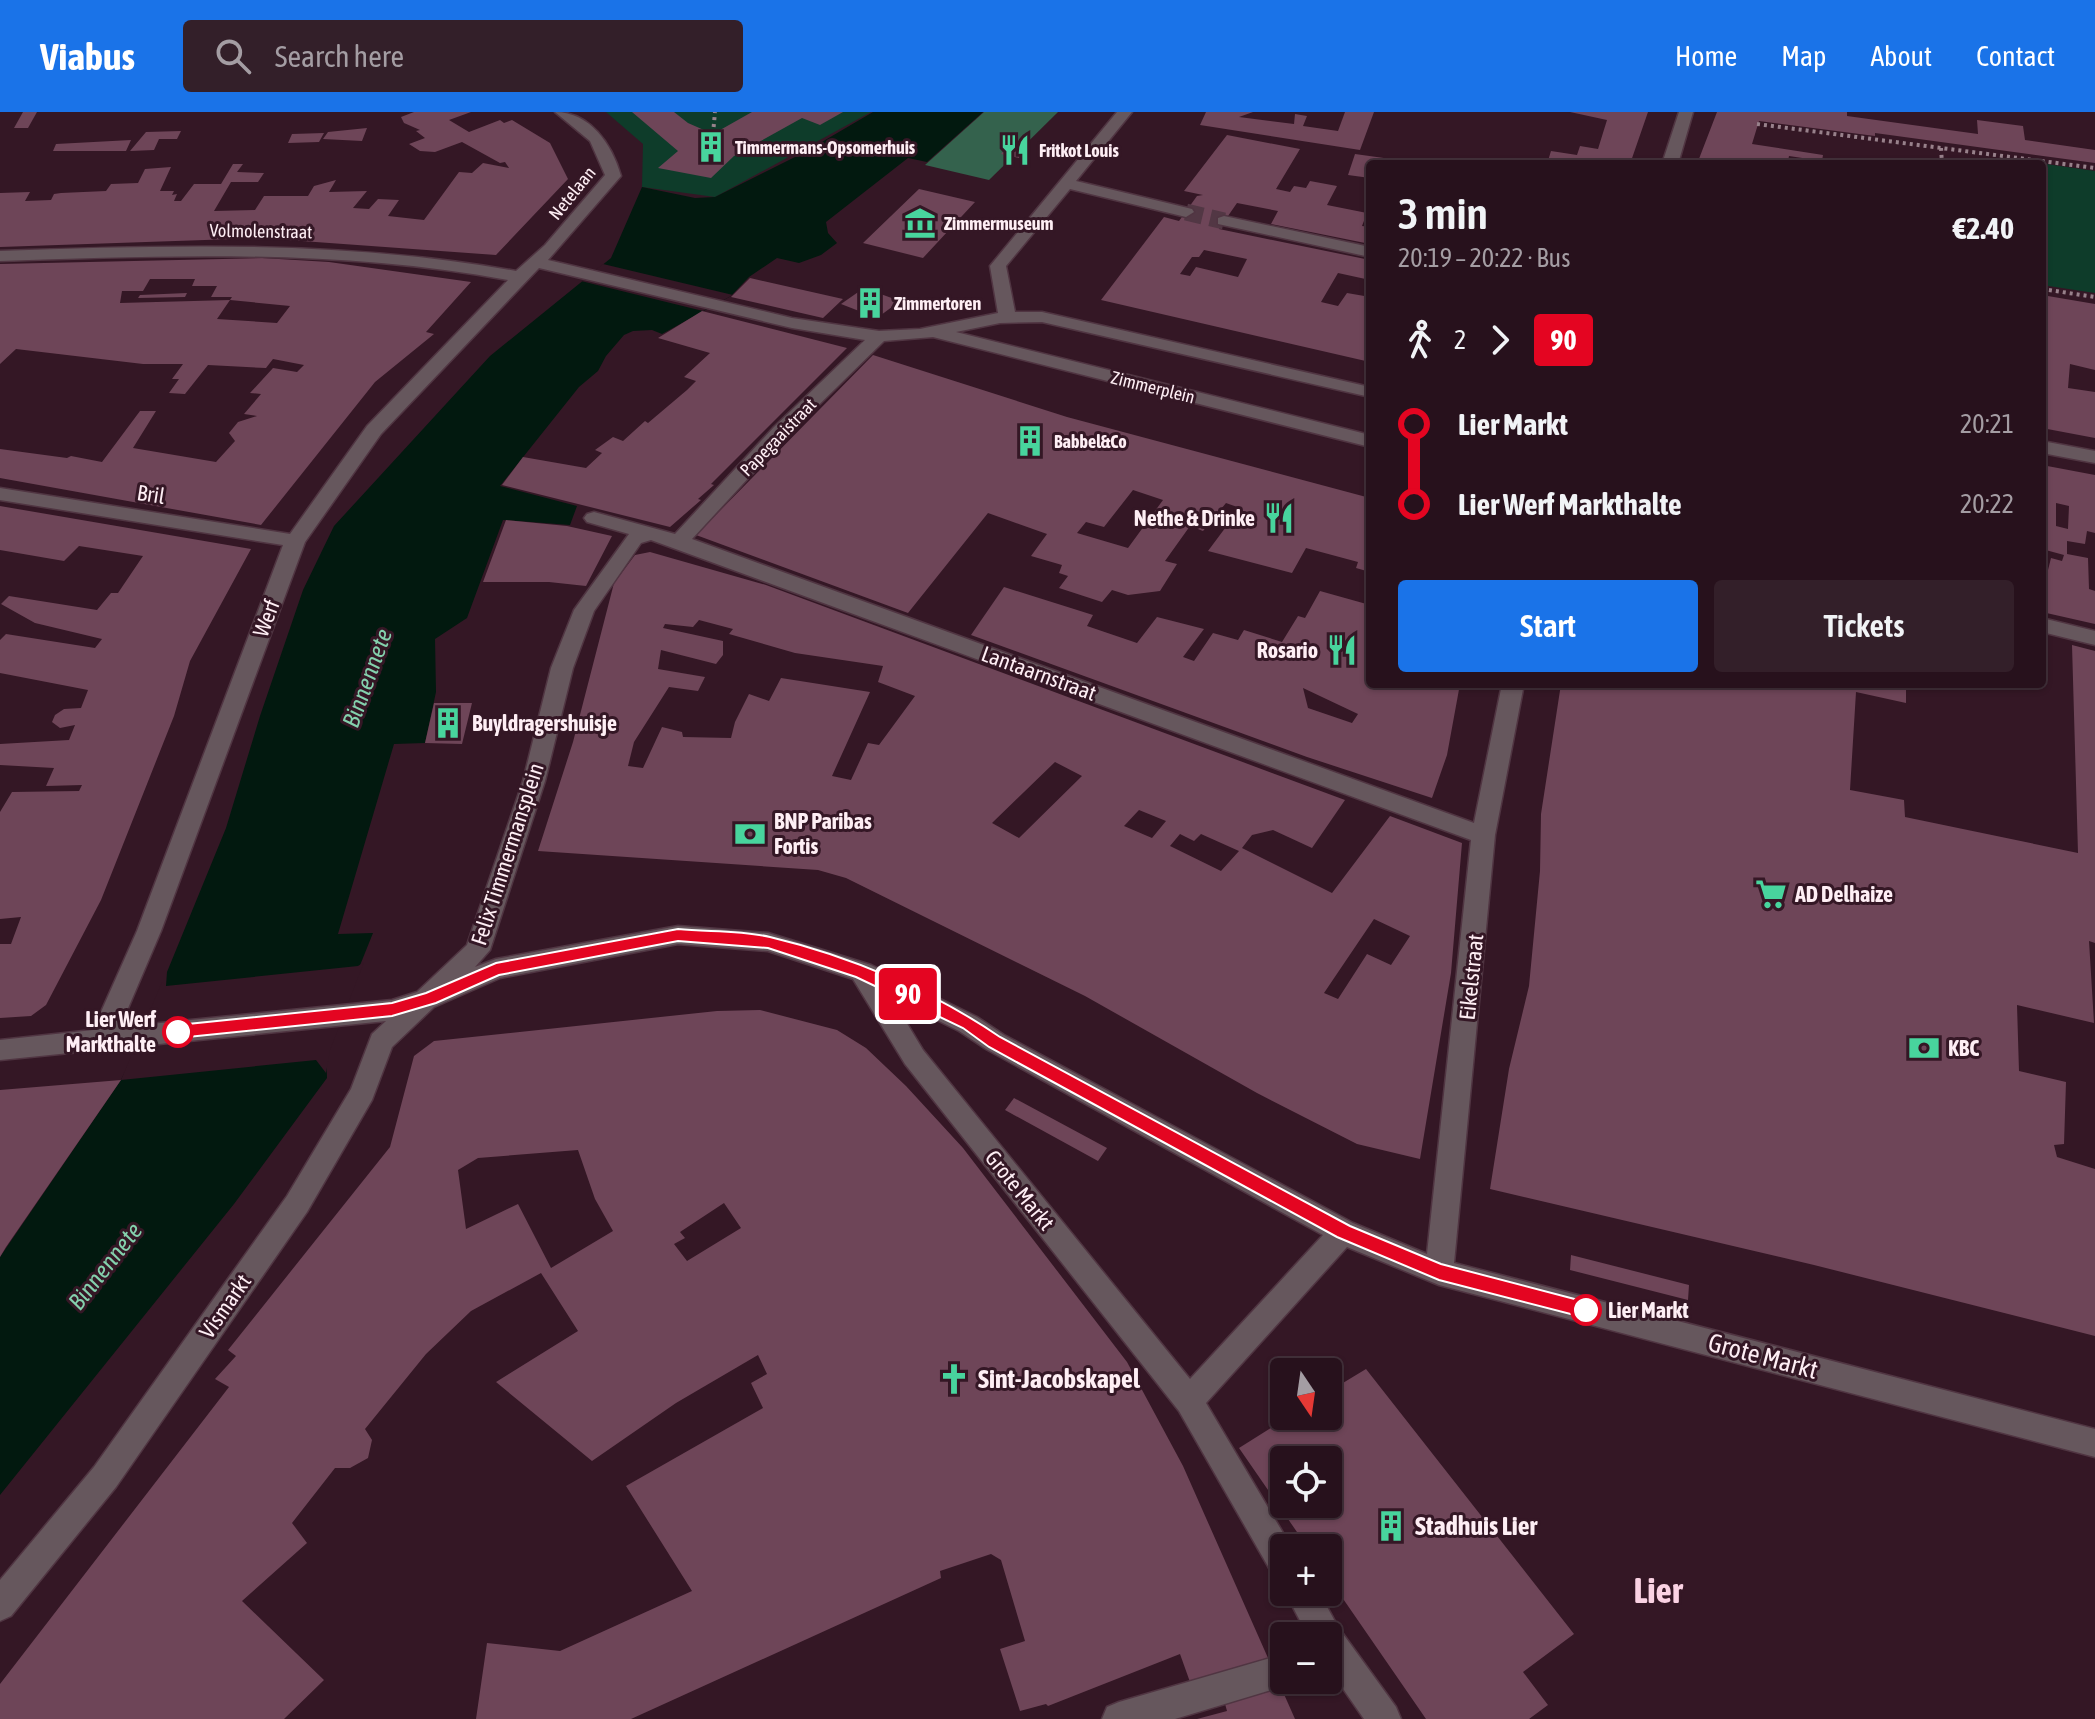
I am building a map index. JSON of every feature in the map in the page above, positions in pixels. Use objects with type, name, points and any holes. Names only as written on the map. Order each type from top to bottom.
[{"type":"street","name":"Netelaan","points":[[538,263],[613,176],[608,154],[595,137],[562,112]]},
{"type":"street","points":[[1007,314],[998,266],[1125,112]]},
{"type":"street","points":[[1671,160],[1686,112]]},
{"type":"street","points":[[1066,183],[1186,212]]},
{"type":"street","points":[[1224,221],[1366,251]]},
{"type":"street","name":"Volmolenstraat","points":[[0,256],[271,250],[433,263],[520,277]]},
{"type":"street","name":"Zimmerplein","points":[[538,263],[592,272],[798,324],[879,336],[937,332],[1007,314],[1064,321],[1366,391]]},
{"type":"street","name":"Werf","points":[[102,1039],[149,931],[295,541],[374,430],[520,277],[538,263]]},
{"type":"street","name":"Zimmerplein","points":[[937,332],[1366,440]]},
{"type":"street","name":"Papegaaistraat","points":[[679,541],[781,431],[879,336]]},
{"type":"street","points":[[2046,448],[2095,457]]},
{"type":"street","name":"Bril","points":[[0,494],[295,541]]},
{"type":"street","name":"Lantaarnstraat","points":[[594,518],[679,541],[1483,835]]},
{"type":"street","name":"Felix Timmermansplein","points":[[430,998],[478,950],[534,781],[562,668],[584,610],[634,539],[650,533]]},
{"type":"street","points":[[2046,626],[2095,638]]},
{"type":"street","name":"Eikelstraat","points":[[1439,1272],[1476,930],[1483,835],[1512,688]]},
{"type":"street","name":"Grote Markt","points":[[430,998],[496,969],[678,935],[768,942],[862,972],[968,1024],[995,1042],[1343,1232],[1439,1272],[2095,1443]]},
{"type":"street","name":"Grote Markt","points":[[862,972],[914,1057],[1189,1401],[1270,1540]]},
{"type":"street","points":[[0,1050],[392,1010],[430,998]]},
{"type":"street","name":"Vismarkt","points":[[0,1605],[105,1477],[297,1204],[363,1092],[381,1041],[430,998]]},
{"type":"street","points":[[1189,1401],[1343,1232]]},
{"type":"street","points":[[1342,1663],[1384,1719]]},
{"type":"street","points":[[1119,1719],[1270,1674]]},
{"type":"path","points":[[713,134],[715,112]]},
{"type":"path","points":[[1757,124],[2033,160]]},
{"type":"path","points":[[1941,148],[1942,160]]},
{"type":"path","points":[[2046,162],[2095,168]]},
{"type":"path","points":[[2046,290],[2095,297]]},
{"type":"green space","points":[[606,112],[871,112],[715,197],[642,187],[643,144]]},
{"type":"green space","points":[[984,112],[1058,112],[989,180],[925,165]]},
{"type":"green space","points":[[2046,164],[2095,171],[2095,293],[2046,286]]},
{"type":"water","name":"Binnennete","points":[[873,112],[983,112],[927,162],[908,158],[826,222],[828,233],[837,243],[821,255],[799,263],[777,258],[749,277],[731,296],[662,334],[652,330],[624,335],[598,371],[579,387],[500,486],[577,506],[570,525],[503,520],[467,618],[435,639],[436,692],[425,743],[394,744],[338,934],[373,933],[326,1050],[327,1078],[234,1204],[0,1495],[0,1257],[121,1080],[166,986],[167,972],[226,828],[303,590],[334,526],[490,356],[611,258],[642,187],[695,198],[715,197],[803,153]]},
{"type":"pier","points":[[603,264],[733,295],[703,311],[581,281]]},
{"type":"pier","points":[[364,962],[330,1050],[326,1073],[316,1060],[121,1080],[162,982],[166,986],[358,966]]},
{"type":"building","points":[[23,112],[37,112],[28,128],[14,128]]},
{"type":"building","points":[[414,112],[471,112],[449,120],[469,132],[500,120],[504,123],[512,120],[550,143],[568,179],[496,255],[260,238],[0,247],[0,193],[30,192],[25,201],[51,200],[54,194],[61,193],[106,191],[111,184],[138,183],[145,169],[171,167],[160,191],[174,191],[172,195],[177,194],[174,201],[181,201],[194,184],[221,184],[233,164],[243,164],[237,172],[264,173],[258,182],[231,182],[214,211],[255,210],[264,196],[308,196],[314,186],[336,180],[329,192],[367,191],[353,208],[369,209],[378,199],[399,200],[388,216],[424,220],[459,172],[472,173],[483,163],[509,168],[505,162],[500,163],[462,142],[435,152],[420,151],[409,144],[425,138],[416,131],[420,130],[404,123],[401,117]]},
{"type":"building","name":"Timmermans-Opsomerhuis","points":[[632,112],[674,112],[688,123],[713,134],[752,112],[843,112],[820,125],[802,118],[734,156],[711,178],[658,168],[678,151]]},
{"type":"building","points":[[1206,112],[1253,112],[1239,117],[1294,124],[1295,114],[1307,116],[1303,126],[1338,131],[1345,112],[1374,112],[1360,150],[1200,125]]},
{"type":"building","points":[[1570,112],[1648,112],[1631,160],[1548,160],[1551,151],[1577,155],[1580,146],[1598,149],[1607,120]]},
{"type":"building","points":[[1717,112],[1847,112],[1847,116],[1978,134],[1977,120],[2023,126],[2025,140],[2095,150],[2095,163],[1875,133],[1875,136],[1759,121],[1752,144],[1823,155],[1822,160],[1789,156],[1788,160],[1699,160]]},
{"type":"building","points":[[367,128],[362,141],[323,139],[328,132]]},
{"type":"building","points":[[181,131],[177,139],[159,139],[154,150],[130,151],[146,132]]},
{"type":"building","points":[[324,133],[319,142],[288,143],[292,134]]},
{"type":"building","points":[[1227,135],[1300,149],[1276,189],[1290,192],[1294,186],[1306,188],[1310,181],[1337,186],[1327,205],[1366,213],[1362,226],[1366,226],[1366,243],[1271,224],[1278,211],[1237,203],[1219,229],[1366,259],[1366,279],[1338,273],[1321,302],[1338,306],[1347,293],[1366,296],[1366,361],[1101,300],[1164,217],[1179,221],[1197,196],[1203,195],[1184,191]],"holes":[[[1204,250],[1247,259],[1238,277],[1196,267],[1190,276],[1180,274],[1192,257],[1199,257]]]},
{"type":"building","points":[[131,140],[126,151],[53,151],[56,144]]},
{"type":"building","name":"Fritkot Louis","points":[[1012,142],[1030,146],[1019,158],[1001,154]]},
{"type":"building","points":[[1355,154],[1391,159],[1366,160],[1366,177],[1348,175]]},
{"type":"building","name":"Zimmermuseum","points":[[919,189],[975,202],[923,258],[863,243]]},
{"type":"building","points":[[262,258],[329,262],[471,282],[426,332],[434,334],[375,382],[261,525],[0,478],[0,449],[102,462],[140,411],[156,411],[133,448],[216,462],[235,441],[229,433],[238,422],[257,416],[244,414],[261,394],[250,393],[273,368],[297,372],[304,365],[273,359],[266,368],[208,365],[185,394],[169,393],[179,379],[172,379],[183,364],[143,364],[16,349],[0,364],[0,264]],"holes":[[[150,279],[195,279],[192,286],[217,286],[211,297],[232,297],[230,300],[120,303],[122,291],[143,291]],[[230,300],[290,306],[277,323],[217,319]]]},
{"type":"building","points":[[750,278],[843,299],[823,318],[731,297]]},
{"type":"building","name":"Zimmertoren","points":[[864,288],[900,301],[877,318],[841,304]]},
{"type":"building","points":[[187,293],[185,297],[138,298],[140,295]]},
{"type":"building","points":[[2046,296],[2095,304],[2095,370],[2070,364],[2068,388],[2095,392],[2095,438],[2046,429]]},
{"type":"building","points":[[702,311],[847,348],[711,484],[714,485],[698,499],[701,500],[670,527],[502,485],[523,457],[586,468],[602,453],[595,450],[613,437],[623,441],[687,390],[696,381],[684,377],[710,353],[658,338]]},
{"type":"building","points":[[873,355],[1067,417],[1366,497],[1366,571],[1356,568],[1358,562],[1306,548],[1292,573],[1208,551],[1240,508],[1226,503],[1203,531],[1190,526],[1165,561],[1177,564],[1160,591],[1128,595],[1112,590],[1102,602],[1059,588],[1068,576],[1059,573],[1062,565],[1031,556],[1047,534],[988,513],[908,613],[696,535]],"holes":[[[1133,490],[1163,500],[1128,548],[1077,533],[1086,522],[1104,527]]]},
{"type":"building","points":[[2046,466],[2095,475],[2095,533],[2087,531],[2085,544],[2067,541],[2067,554],[2088,558],[2089,589],[2095,591],[2095,624],[2046,613],[2046,570],[2051,558],[2062,561],[2064,555],[2046,550]],"holes":[[[2056,503],[2069,506],[2068,529],[2056,526]]]},
{"type":"building","points":[[0,506],[251,549],[190,661],[174,716],[101,900],[46,1005],[31,1016],[0,1018],[0,944],[11,944],[21,917],[0,919],[0,812],[12,792],[79,791],[82,785],[46,786],[54,768],[0,765],[0,744],[69,740],[75,725],[60,728],[52,722],[55,715],[64,709],[81,708],[88,690],[0,673],[0,640],[6,634],[95,648],[102,639],[35,623],[1,604],[9,596],[97,610],[111,593],[118,593],[143,556],[79,546],[64,561],[0,550]]},
{"type":"building","points":[[506,520],[567,526],[612,536],[586,586],[549,582],[483,582]]},
{"type":"building","points":[[650,552],[766,585],[1345,800],[1312,848],[1273,830],[1252,835],[1242,848],[1332,893],[1390,816],[1462,843],[1451,973],[1420,1159],[1357,1144],[1257,1093],[1085,996],[846,878],[818,870],[538,851],[573,742],[614,583],[635,555]],"holes":[[[699,620],[733,629],[729,634],[795,653],[883,666],[878,682],[915,696],[879,745],[868,743],[851,780],[832,776],[870,692],[781,678],[769,701],[749,694],[731,738],[683,737],[682,732],[662,727],[643,768],[628,766],[634,742],[669,687],[698,691],[705,677],[658,669],[661,650],[716,664],[723,655],[723,641],[663,628],[665,624],[693,627]],[[1055,762],[1082,776],[1019,838],[992,823]],[[1139,810],[1166,821],[1152,838],[1124,826]],[[1180,834],[1194,841],[1201,834],[1239,851],[1221,871],[1170,846]],[[1374,919],[1410,936],[1391,965],[1367,954],[1338,999],[1324,993]]]},
{"type":"building","points":[[1004,587],[1093,615],[1087,626],[1137,643],[1157,617],[1204,629],[1183,657],[1194,661],[1213,633],[1238,640],[1244,630],[1282,642],[1298,616],[1305,618],[1320,591],[1366,604],[1366,688],[1459,688],[1447,755],[1432,798],[1307,757],[971,635]],"holes":[[[1303,688],[1358,714],[1352,723],[1308,708]]]},
{"type":"building","points":[[2072,645],[2095,651],[2095,943],[2089,941],[2094,1023],[2017,1005],[2019,1071],[2066,1082],[2064,1144],[2054,1145],[2057,1157],[2095,1169],[2095,1336],[1814,1265],[1490,1189],[1509,1069],[1529,986],[1540,871],[1541,814],[1560,688],[1906,688],[1906,703],[1856,692],[1850,790],[1904,800],[1905,817],[2078,853]]},
{"type":"building","name":"Buyldragershuisje","points":[[434,703],[472,703],[462,744],[425,743]]},
{"type":"building","points":[[760,1010],[837,1030],[866,1048],[963,1148],[1127,1362],[1183,1466],[1270,1663],[1270,1694],[1284,1694],[1295,1719],[1197,1719],[1227,1711],[1217,1675],[1190,1682],[1180,1654],[1048,1706],[1020,1711],[1000,1649],[1025,1641],[1001,1560],[991,1554],[940,1571],[941,1578],[631,1719],[476,1719],[487,1643],[560,1651],[692,1591],[626,1486],[763,1408],[751,1383],[767,1374],[758,1355],[676,1403],[592,1461],[496,1382],[578,1331],[541,1273],[471,1311],[426,1354],[365,1429],[372,1440],[368,1458],[350,1468],[335,1468],[292,1523],[307,1543],[242,1601],[324,1680],[284,1719],[0,1719],[0,1684],[229,1387],[215,1379],[236,1356],[228,1350],[390,1147],[414,1056],[434,1041],[717,1011]],"holes":[[[578,1150],[595,1199],[613,1231],[551,1268],[518,1204],[466,1229],[458,1170],[478,1158]],[[724,1203],[741,1228],[687,1261],[674,1244],[685,1238],[680,1232]]]},
{"type":"building","points":[[121,1080],[6,1247],[0,1257],[0,1090]]},
{"type":"building","points":[[1014,1098],[1107,1148],[1098,1161],[1005,1110]]},
{"type":"building","points":[[1571,1255],[1689,1285],[1688,1300],[1570,1270]]},
{"type":"building","name":"Stadhuis Lier","points":[[1366,1369],[1574,1634],[1523,1672],[1548,1705],[1529,1719],[1426,1719],[1342,1597],[1342,1534],[1298,1534],[1287,1518],[1342,1518],[1342,1446],[1270,1446],[1270,1493],[1239,1448],[1270,1429],[1342,1430],[1342,1384]]},
{"type":"tunnel","points":[[1186,212],[1224,221]]},
{"type":"bus line","name":"90","points":[[178,1032],[392,1010],[430,998],[496,969],[678,935],[768,942],[862,972],[968,1024],[995,1042],[1343,1232],[1439,1272],[1586,1310]]},
{"type":"place","name":"Timmermans-Opsomerhuis","points":[[711,147]]},
{"type":"place","name":"Fritkot Louis","points":[[1015,150]]},
{"type":"place","name":"Zimmermuseum","points":[[920,223]]},
{"type":"place","name":"Zimmertoren","points":[[870,303]]},
{"type":"place","name":"Babbel&Co","points":[[1030,441]]},
{"type":"place","name":"Nethe & Drinke","points":[[1279,518]]},
{"type":"place","name":"Rosario","points":[[1342,650]]},
{"type":"place","name":"Buyldragershuisje","points":[[448,723]]},
{"type":"place","name":"BNP Paribas Fortis","points":[[750,834]]},
{"type":"place","name":"AD Delhaize","points":[[1771,894]]},
{"type":"place","name":"Lier Werf Markthalte","points":[[178,1032]]},
{"type":"place","name":"KBC","points":[[1924,1048]]},
{"type":"place","name":"Lier Markt","points":[[1586,1310]]},
{"type":"place","name":"Sint-Jacobskapel","points":[[954,1379]]},
{"type":"place","name":"Stadhuis Lier","points":[[1391,1526]]},
{"type":"district","name":"Lier","points":[[1658,1590]]}]
